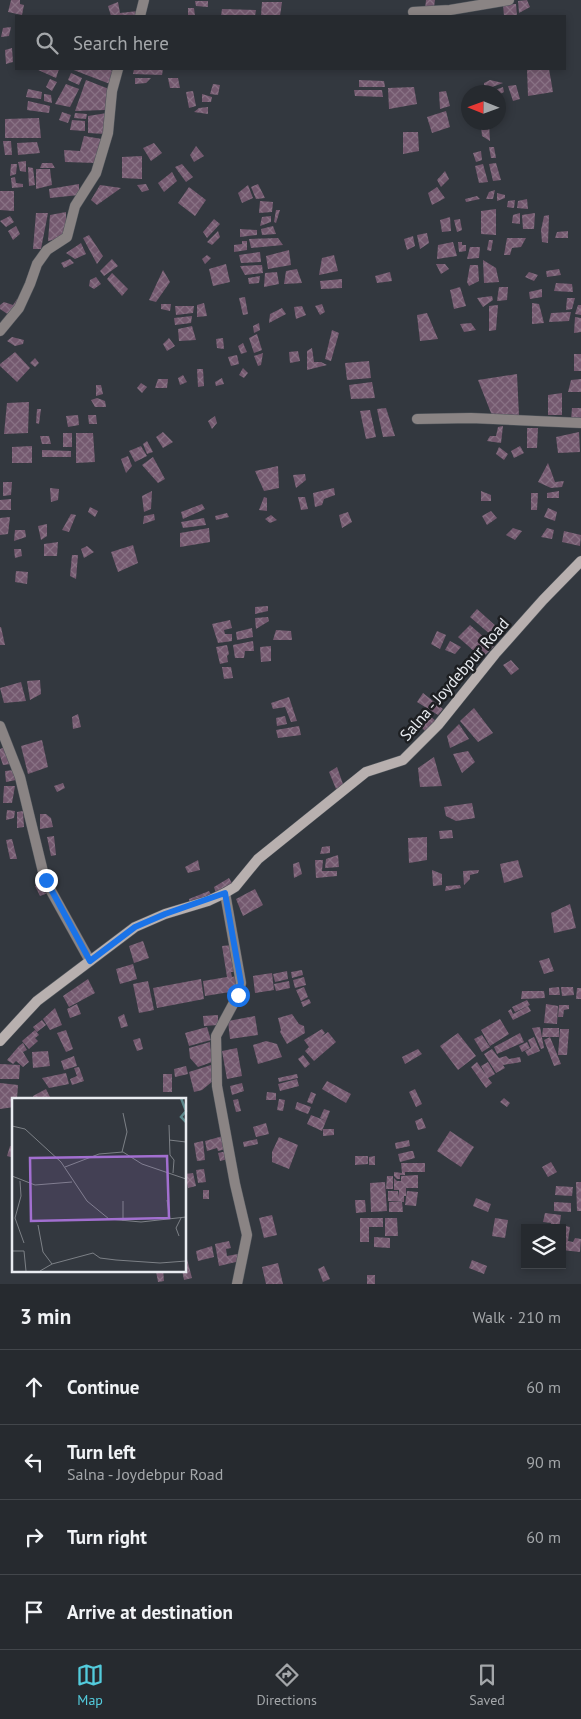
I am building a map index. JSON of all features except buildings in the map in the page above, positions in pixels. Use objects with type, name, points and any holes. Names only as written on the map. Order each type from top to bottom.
[{"type":"main road","name":"Salna - Joydebpur Road","points":[[0,1041],[37,1000],[135,927],[165,914],[225,893],[234,887],[258,859],[366,772],[403,760],[438,725],[501,647],[581,561]]},
{"type":"street","points":[[140,15],[144,0]]},
{"type":"street","points":[[413,12],[450,10],[509,0]]},
{"type":"street","points":[[0,331],[19,308],[37,264],[47,250],[67,238],[75,206],[96,173],[108,133],[112,91],[118,70]]},
{"type":"street","points":[[417,419],[471,418],[581,423]]},
{"type":"street","points":[[0,726],[20,777],[46,880],[90,961]]},
{"type":"street","points":[[225,893],[241,983],[238,995],[216,1036],[216,1076],[235,1184],[247,1235],[237,1284]]},
{"type":"route","points":[[46,880],[90,961],[135,927],[165,914],[208,901],[225,893],[241,983],[238,995]]}]
